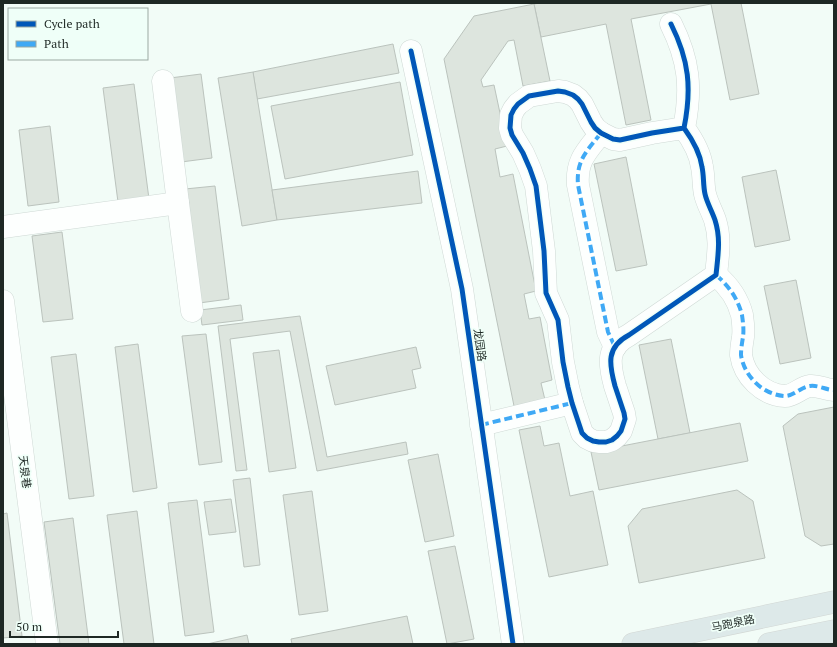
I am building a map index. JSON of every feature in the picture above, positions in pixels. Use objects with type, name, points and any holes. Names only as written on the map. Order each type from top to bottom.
[{"type":"main road","name":"马跑泉路","points":[[632,644],[834,602]]},
{"type":"main road","points":[[772,644],[834,631]]},
{"type":"street","points":[[671,24],[682,49],[688,77],[688,111],[684,128],[695,145],[699,155],[707,202],[716,221],[720,245],[716,275],[624,338],[615,347],[610,360],[610,367],[624,412],[623,425],[621,431],[612,440],[606,442],[593,441],[582,433],[572,403],[563,362],[558,320],[546,293],[544,251],[536,186],[523,153],[512,135],[510,122],[514,109],[523,99],[536,94],[558,91],[569,94],[578,99],[591,122],[601,133],[620,140],[684,128]]},
{"type":"street","name":"龙园路","points":[[411,51],[462,289],[513,644]]},
{"type":"street","points":[[163,81],[192,311]]},
{"type":"street","points":[[601,133],[584,154],[578,168],[577,177],[608,332],[615,347]]},
{"type":"street","points":[[3,227],[178,203]]},
{"type":"street","points":[[716,275],[730,289],[740,307],[743,327],[741,355],[746,372],[758,386],[771,393],[786,396],[810,386],[834,390]]},
{"type":"street","name":"天泉巷","points":[[3,301],[46,644]]},
{"type":"street","points":[[481,425],[572,403]]},
{"type":"building","points":[[741,3],[759,94],[730,100],[711,4],[631,19],[651,120],[626,125],[606,24],[541,37],[534,4]]},
{"type":"building","points":[[534,4],[550,81],[523,86],[514,40],[508,41],[481,80],[483,87],[494,85],[507,146],[495,149],[500,177],[513,174],[536,291],[524,294],[529,319],[540,317],[552,380],[541,383],[545,400],[514,406],[444,59],[474,16]]},
{"type":"building","points":[[393,44],[399,73],[257,99],[253,72]]},
{"type":"building","points":[[253,72],[277,220],[242,226],[218,78]]},
{"type":"building","points":[[201,74],[212,158],[181,162],[170,78]]},
{"type":"building","points":[[400,82],[413,155],[285,179],[271,106]]},
{"type":"building","points":[[134,84],[149,199],[118,202],[103,88]]},
{"type":"building","points":[[50,126],[59,202],[28,206],[19,130]]},
{"type":"building","points":[[626,157],[647,265],[616,271],[594,164]]},
{"type":"building","points":[[776,170],[790,240],[755,247],[742,177]]},
{"type":"building","points":[[418,171],[422,203],[277,220],[272,190]]},
{"type":"building","points":[[215,186],[229,299],[199,303],[185,189]]},
{"type":"building","points":[[62,232],[73,319],[43,322],[32,236]]},
{"type":"building","points":[[796,280],[811,358],[780,364],[764,286]]},
{"type":"building","points":[[241,305],[243,320],[202,325],[200,310]]},
{"type":"building","points":[[300,316],[327,457],[406,442],[408,454],[317,471],[290,331],[230,339],[247,470],[236,471],[218,326]]},
{"type":"building","points":[[206,334],[222,462],[199,465],[182,336]]},
{"type":"building","points":[[671,339],[690,433],[658,439],[639,345]]},
{"type":"building","points":[[138,344],[157,488],[133,492],[115,347]]},
{"type":"building","points":[[416,347],[421,368],[412,370],[416,388],[335,405],[326,366]]},
{"type":"building","points":[[279,350],[296,468],[269,472],[253,353]]},
{"type":"building","points":[[76,354],[94,496],[69,499],[51,357]]},
{"type":"building","points":[[834,407],[834,544],[821,546],[805,536],[783,426],[798,414]]},
{"type":"building","points":[[740,423],[748,461],[599,490],[591,452]]},
{"type":"building","points":[[540,426],[544,446],[559,443],[570,496],[593,491],[608,565],[549,577],[519,430]]},
{"type":"building","points":[[438,454],[454,536],[425,542],[408,460]]},
{"type":"building","points":[[250,478],[260,565],[244,567],[233,480]]},
{"type":"building","points":[[737,490],[753,501],[765,558],[639,583],[628,526],[642,509]]},
{"type":"building","points":[[312,491],[328,611],[299,615],[283,495]]},
{"type":"building","points":[[231,499],[236,532],[209,535],[204,502]]},
{"type":"building","points":[[197,500],[214,632],[185,636],[168,503]]},
{"type":"building","points":[[137,511],[154,644],[124,644],[107,515]]},
{"type":"building","points":[[7,513],[22,636],[3,638],[3,514]]},
{"type":"building","points":[[73,518],[89,644],[60,644],[44,522]]},
{"type":"building","points":[[455,546],[474,639],[447,644],[428,551]]},
{"type":"building","points":[[407,616],[413,644],[292,644],[291,639]]},
{"type":"building","points":[[247,635],[249,644],[207,644]]},
{"type":"marked path","points":[[601,133],[587,151],[581,162],[578,185],[608,332],[615,347]]},
{"type":"marked path","points":[[716,275],[732,293],[740,309],[743,329],[741,355],[746,370],[756,383],[769,392],[785,396],[791,395],[810,386],[834,390]]},
{"type":"marked path","points":[[481,425],[572,403]]},
{"type":"cycle path","points":[[671,24],[682,50],[687,74],[688,100],[684,128],[698,151],[703,170],[705,194],[717,227],[718,247],[716,275],[616,345],[611,357],[611,370],[625,419],[621,431],[612,440],[606,442],[593,441],[582,433],[572,403],[563,362],[558,320],[546,293],[544,251],[536,186],[523,153],[512,135],[510,128],[511,115],[518,104],[529,96],[558,91],[573,95],[578,99],[595,128],[613,139],[620,140],[684,128]]},
{"type":"cycle path","points":[[411,51],[462,289],[513,644]]}]
